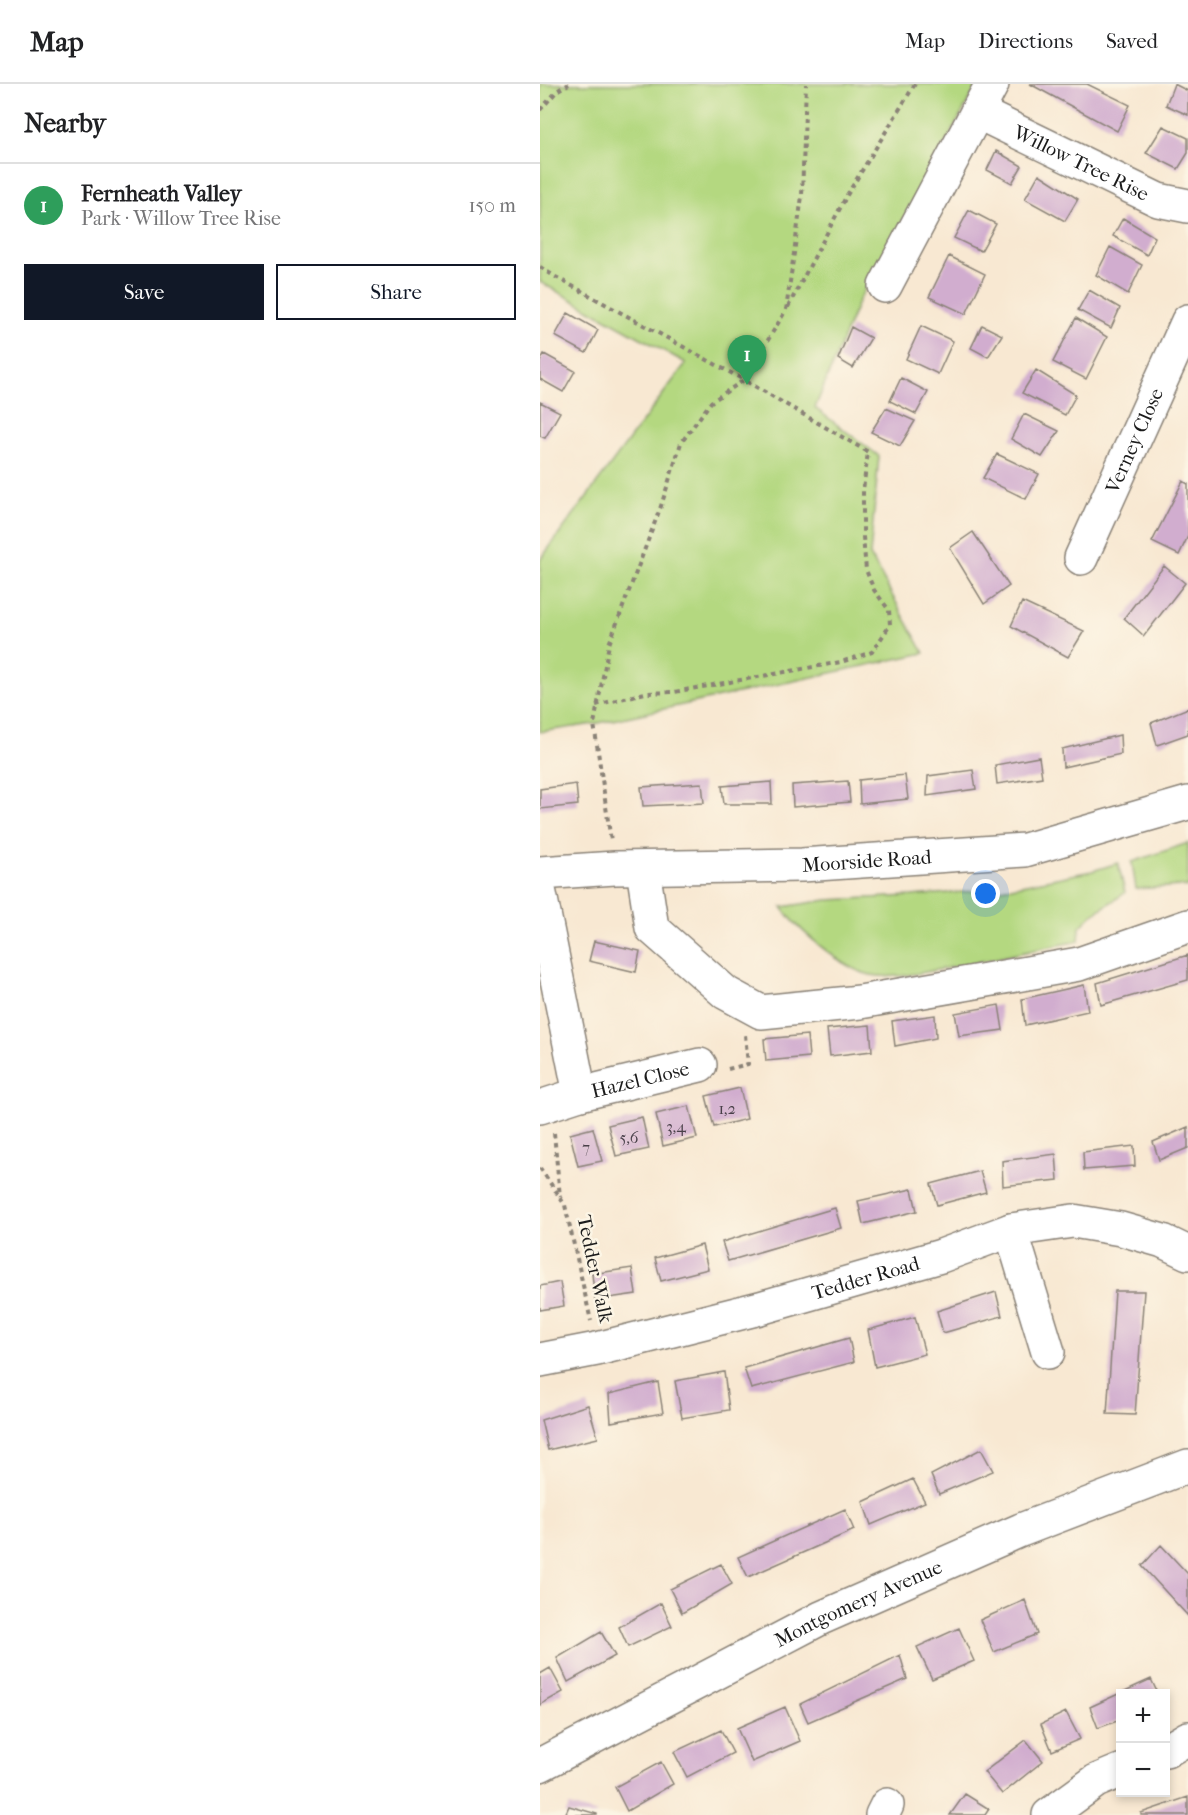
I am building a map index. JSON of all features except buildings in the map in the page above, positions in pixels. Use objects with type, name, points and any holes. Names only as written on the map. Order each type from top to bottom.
[{"type":"street","name":"Willow Tree Rise","points":[[885,286],[984,98],[1158,200],[1188,206]]},
{"type":"street","name":"Verney Close","points":[[1082,558],[1188,321]]},
{"type":"street","name":"Moorside Road","points":[[540,873],[629,868],[802,865],[1025,850],[1188,803]]},
{"type":"street","points":[[629,868],[652,928],[726,993],[761,1011],[860,1002],[1079,964],[1188,926]]},
{"type":"street","name":"Hazel Close","points":[[540,894],[580,1094]]},
{"type":"street","name":"Hazel Close","points":[[540,1107],[580,1094],[700,1065]]},
{"type":"street","name":"Tedder Road","points":[[540,1360],[597,1349],[783,1302],[941,1256],[1011,1230],[1073,1221],[1121,1229],[1163,1241],[1188,1253]]},
{"type":"street","points":[[1011,1230],[1048,1352]]},
{"type":"street","name":"Montgomery Avenue","points":[[540,1765],[822,1618],[1021,1530],[1188,1466]]},
{"type":"street","points":[[1170,1749],[1188,1738]]},
{"type":"street","points":[[1049,1815],[1096,1781],[1116,1773]]},
{"type":"path","points":[[540,110],[558,90],[569,84]]},
{"type":"path","points":[[786,310],[802,196],[806,84]]},
{"type":"path","points":[[629,868],[594,724],[596,705],[609,644],[661,506],[681,443],[711,402],[744,380],[786,310],[847,195],[915,84]]},
{"type":"path","points":[[540,267],[868,452],[863,490],[866,570],[874,590],[889,610],[890,625],[872,652],[857,658],[674,692],[645,693],[596,705]]},
{"type":"path","name":"Tedder Walk","points":[[540,1168],[566,1205],[597,1349]]},
{"type":"green space","points":[[540,84],[978,84],[858,302],[815,408],[879,456],[870,555],[924,653],[594,724],[540,732],[540,560],[686,363],[540,282]]},
{"type":"green space","points":[[1188,843],[1188,888],[1182,886],[1136,889],[1132,862]]},
{"type":"green space","points":[[1118,863],[1125,893],[1093,914],[1080,927],[1079,941],[912,974],[881,976],[860,972],[835,957],[810,937],[782,907],[827,900],[1001,889],[1092,871]]},
{"type":"place","name":"Fernheath Valley","points":[[747,385]]}]
